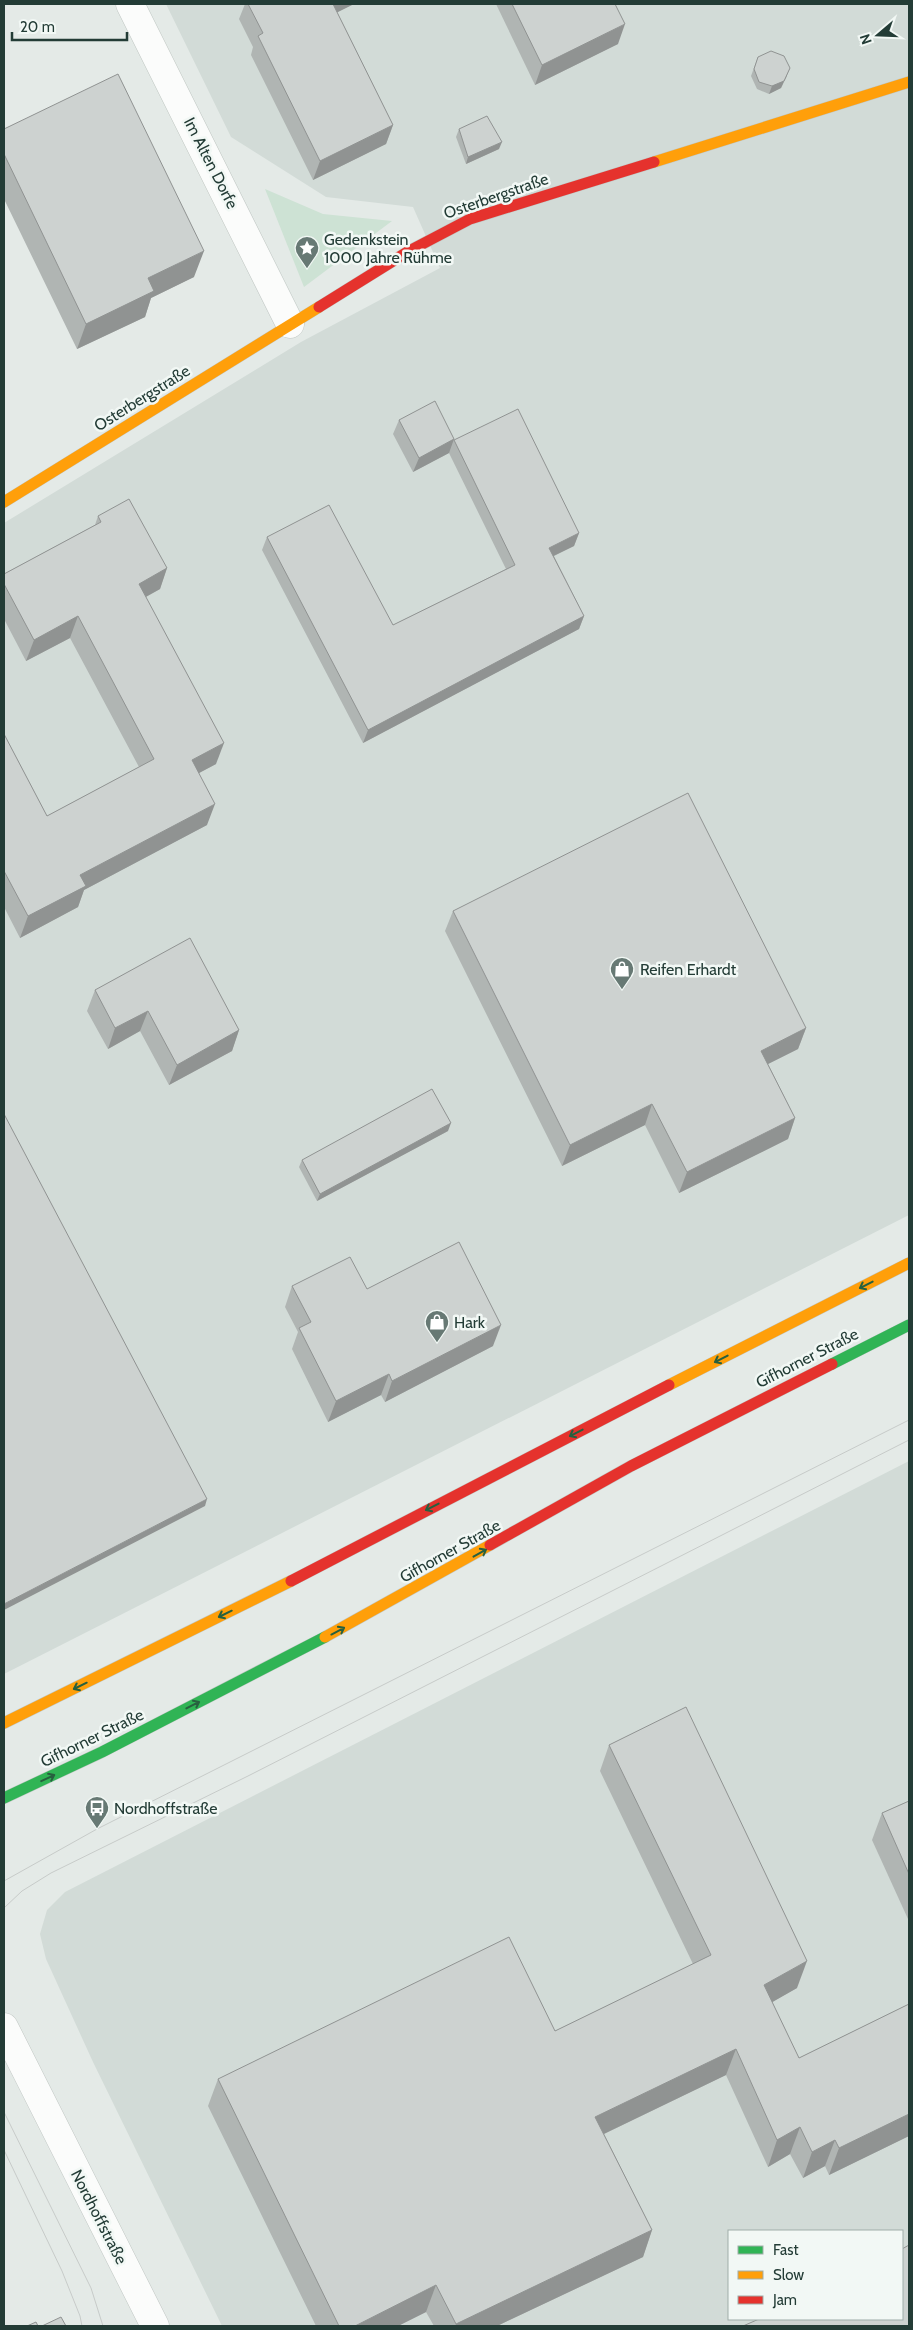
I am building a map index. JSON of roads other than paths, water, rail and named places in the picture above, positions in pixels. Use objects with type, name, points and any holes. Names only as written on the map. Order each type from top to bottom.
[{"type":"main road","name":"Osterbergstraße","points":[[4,502],[409,251],[470,220],[909,82]]},
{"type":"main road","points":[[4,1723],[269,1592],[909,1263]]},
{"type":"main road","name":"Gifhorner Straße","points":[[4,1798],[102,1752],[328,1636],[632,1466],[909,1325]]},
{"type":"street","name":"Im Alten Dorfe","points":[[130,4],[290,324]]},
{"type":"street","name":"Nordhoffstraße","points":[[4,2027],[155,2326]]},
{"type":"tram line","points":[[4,1881],[97,1829],[909,1420]]},
{"type":"tram line","points":[[4,1908],[22,1891],[51,1873],[248,1776],[909,1440]]},
{"type":"tram line","points":[[4,2112],[91,2288],[103,2326]]},
{"type":"tram line","points":[[4,2150],[62,2271],[80,2316],[82,2326]]},
{"type":"place","name":"Gedenkstein 1000 Jahre Rühme","points":[[307,269]]},
{"type":"place","name":"Reifen Erhardt","points":[[622,990]]},
{"type":"place","name":"Hark","points":[[437,1343]]},
{"type":"place","name":"Nordhoffstraße","points":[[97,1829]]}]
